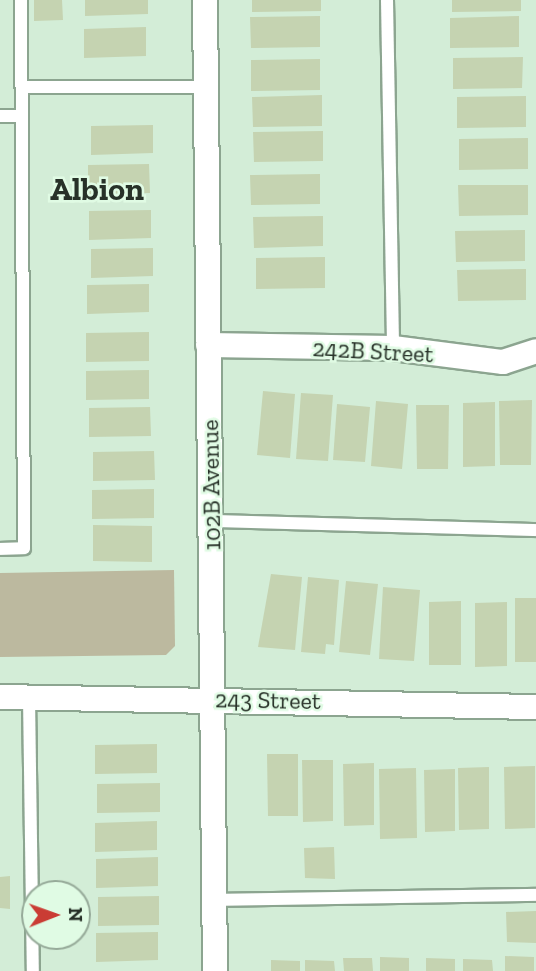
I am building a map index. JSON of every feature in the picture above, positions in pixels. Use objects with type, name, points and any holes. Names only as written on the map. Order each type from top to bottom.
[{"type":"street","name":"102B Avenue","points":[[205,0],[208,345],[213,520],[215,971]]},
{"type":"street","name":"242B Street","points":[[208,345],[393,348],[503,362],[536,351]]},
{"type":"street","name":"243 Street","points":[[0,697],[536,707]]},
{"type":"lane","points":[[0,549],[24,548],[21,0]]},
{"type":"lane","points":[[387,0],[393,348]]},
{"type":"lane","points":[[22,88],[206,87]]},
{"type":"lane","points":[[0,116],[22,116]]},
{"type":"lane","points":[[213,520],[536,530]]},
{"type":"lane","points":[[29,697],[33,971]]},
{"type":"lane","points":[[215,900],[536,895]]},
{"type":"shaded area","points":[[174,570],[175,646],[166,655],[0,657],[0,573]]},
{"type":"building","points":[[34,0],[62,0],[63,20],[34,21]]},
{"type":"building","points":[[85,0],[148,0],[148,14],[85,16]]},
{"type":"building","points":[[252,0],[321,0],[321,11],[252,12]]},
{"type":"building","points":[[452,0],[521,0],[521,11],[452,12]]},
{"type":"building","points":[[320,16],[320,47],[251,48],[250,17]]},
{"type":"building","points":[[519,16],[519,47],[450,48],[450,18]]},
{"type":"building","points":[[146,27],[146,56],[84,58],[84,29]]},
{"type":"building","points":[[523,57],[522,88],[453,89],[453,58]]},
{"type":"building","points":[[320,59],[320,90],[251,91],[251,60]]},
{"type":"building","points":[[322,95],[322,126],[253,127],[252,97]]},
{"type":"building","points":[[526,96],[526,127],[457,128],[457,97]]},
{"type":"building","points":[[153,125],[153,153],[91,155],[91,126]]},
{"type":"building","points":[[323,131],[323,161],[254,162],[253,132]]},
{"type":"building","points":[[528,138],[528,169],[459,170],[459,139]]},
{"type":"building","points":[[149,164],[150,193],[88,194],[88,165]]},
{"type":"building","points":[[320,174],[320,204],[251,205],[250,175]]},
{"type":"building","points":[[458,185],[528,185],[528,215],[459,216]]},
{"type":"building","points":[[151,210],[151,238],[89,240],[89,211]]},
{"type":"building","points":[[323,216],[323,246],[254,248],[253,217]]},
{"type":"building","points":[[525,230],[525,261],[456,262],[455,231]]},
{"type":"building","points":[[153,248],[153,276],[91,278],[91,249]]},
{"type":"building","points":[[325,257],[325,288],[256,289],[256,258]]},
{"type":"building","points":[[526,269],[526,300],[458,301],[457,270]]},
{"type":"building","points":[[149,284],[149,312],[87,314],[87,285]]},
{"type":"building","points":[[149,332],[149,361],[86,362],[86,333]]},
{"type":"building","points":[[149,370],[149,399],[86,400],[86,371]]},
{"type":"building","points":[[263,391],[295,394],[290,458],[257,455]]},
{"type":"building","points":[[301,393],[333,395],[328,461],[296,459]]},
{"type":"building","points":[[532,400],[531,465],[500,465],[499,401]]},
{"type":"building","points":[[376,401],[408,404],[402,469],[371,466]]},
{"type":"building","points":[[495,402],[495,466],[463,467],[463,403]]},
{"type":"building","points":[[337,404],[370,407],[365,462],[333,460]]},
{"type":"building","points":[[416,405],[449,405],[448,469],[417,469]]},
{"type":"building","points":[[150,407],[151,436],[89,437],[89,408]]},
{"type":"building","points":[[154,451],[155,480],[93,481],[93,452]]},
{"type":"building","points":[[154,489],[154,518],[92,519],[92,490]]},
{"type":"building","points":[[93,525],[152,526],[152,562],[93,561]]},
{"type":"building","points":[[271,574],[302,577],[295,650],[258,647]]},
{"type":"building","points":[[308,577],[339,580],[334,645],[326,644],[325,654],[301,652]]},
{"type":"building","points":[[346,581],[378,584],[370,655],[339,652]]},
{"type":"building","points":[[383,587],[420,590],[414,661],[379,659]]},
{"type":"building","points":[[515,598],[536,598],[536,662],[515,662]]},
{"type":"building","points":[[461,601],[461,665],[429,665],[429,602]]},
{"type":"building","points":[[507,602],[507,666],[475,667],[475,603]]},
{"type":"building","points":[[157,744],[157,773],[95,774],[95,745]]},
{"type":"building","points":[[267,754],[298,754],[298,816],[268,816]]},
{"type":"building","points":[[302,760],[333,760],[333,821],[303,822]]},
{"type":"building","points":[[374,763],[374,825],[344,826],[343,764]]},
{"type":"building","points":[[535,766],[535,828],[505,829],[504,767]]},
{"type":"building","points":[[489,767],[489,829],[459,830],[458,768]]},
{"type":"building","points":[[416,768],[417,838],[380,839],[379,769]]},
{"type":"building","points":[[455,769],[455,831],[425,832],[424,770]]},
{"type":"building","points":[[160,783],[160,812],[97,813],[97,784]]},
{"type":"building","points":[[157,821],[157,850],[95,852],[95,823]]},
{"type":"building","points":[[334,847],[335,879],[305,878],[304,848]]},
{"type":"building","points":[[158,857],[158,886],[96,888],[96,859]]},
{"type":"building","points":[[10,876],[10,909],[0,908],[0,877]]},
{"type":"building","points":[[159,896],[159,925],[98,926],[98,897]]},
{"type":"building","points":[[536,911],[536,943],[507,942],[506,912]]},
{"type":"building","points":[[158,932],[158,960],[96,962],[96,933]]},
{"type":"building","points":[[505,956],[534,957],[534,971],[505,971]]},
{"type":"building","points":[[380,957],[409,958],[409,971],[380,971]]},
{"type":"building","points":[[343,958],[372,958],[373,971],[344,971]]},
{"type":"building","points":[[426,958],[455,959],[455,971],[426,971]]},
{"type":"building","points":[[463,959],[492,960],[493,971],[463,971]]},
{"type":"building","points":[[271,960],[300,961],[300,971],[271,971]]},
{"type":"building","points":[[305,960],[334,961],[335,971],[305,971]]},
{"type":"district","name":"Albion","points":[[97,189]]}]
